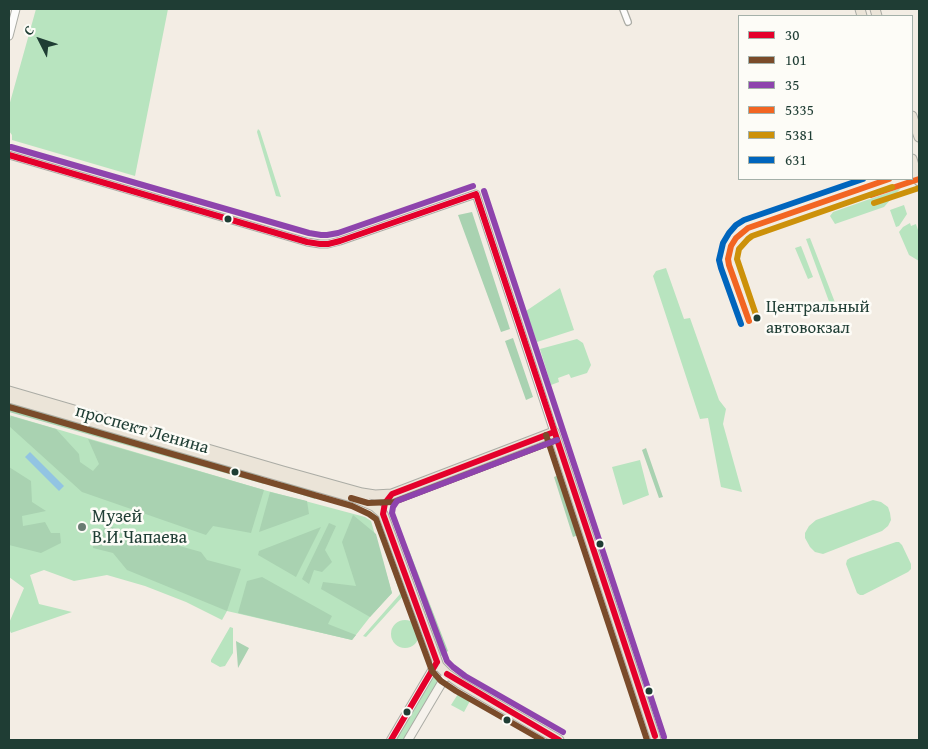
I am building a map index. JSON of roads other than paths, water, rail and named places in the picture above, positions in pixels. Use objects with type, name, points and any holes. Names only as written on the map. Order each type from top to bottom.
[{"type":"main road","points":[[913,119],[919,137]]},
{"type":"main road","points":[[917,169],[919,180]]},
{"type":"main road","name":"проспект Ленина","points":[[9,391],[362,493],[375,495],[392,494],[554,432]]},
{"type":"main road","name":"проспект Ленина","points":[[9,398],[362,500],[374,506],[383,514]]},
{"type":"main road","points":[[554,432],[654,739]]},
{"type":"main road","points":[[392,494],[384,503],[383,514],[437,662],[447,674],[558,740]]},
{"type":"main road","points":[[391,740],[437,662]]},
{"type":"main road","points":[[408,740],[447,674]]},
{"type":"street","points":[[9,36],[16,9]]},
{"type":"street","points":[[623,9],[628,22]]},
{"type":"street","points":[[9,154],[307,242],[320,244],[340,241],[476,194],[554,432]]},
{"type":"water","points":[[30,452],[64,486],[59,491],[25,457]]},
{"type":"place","name":"Центральный автовокзал","points":[[757,318]]},
{"type":"place","name":"Музей В.И.Чапаева","points":[[82,527]]}]
